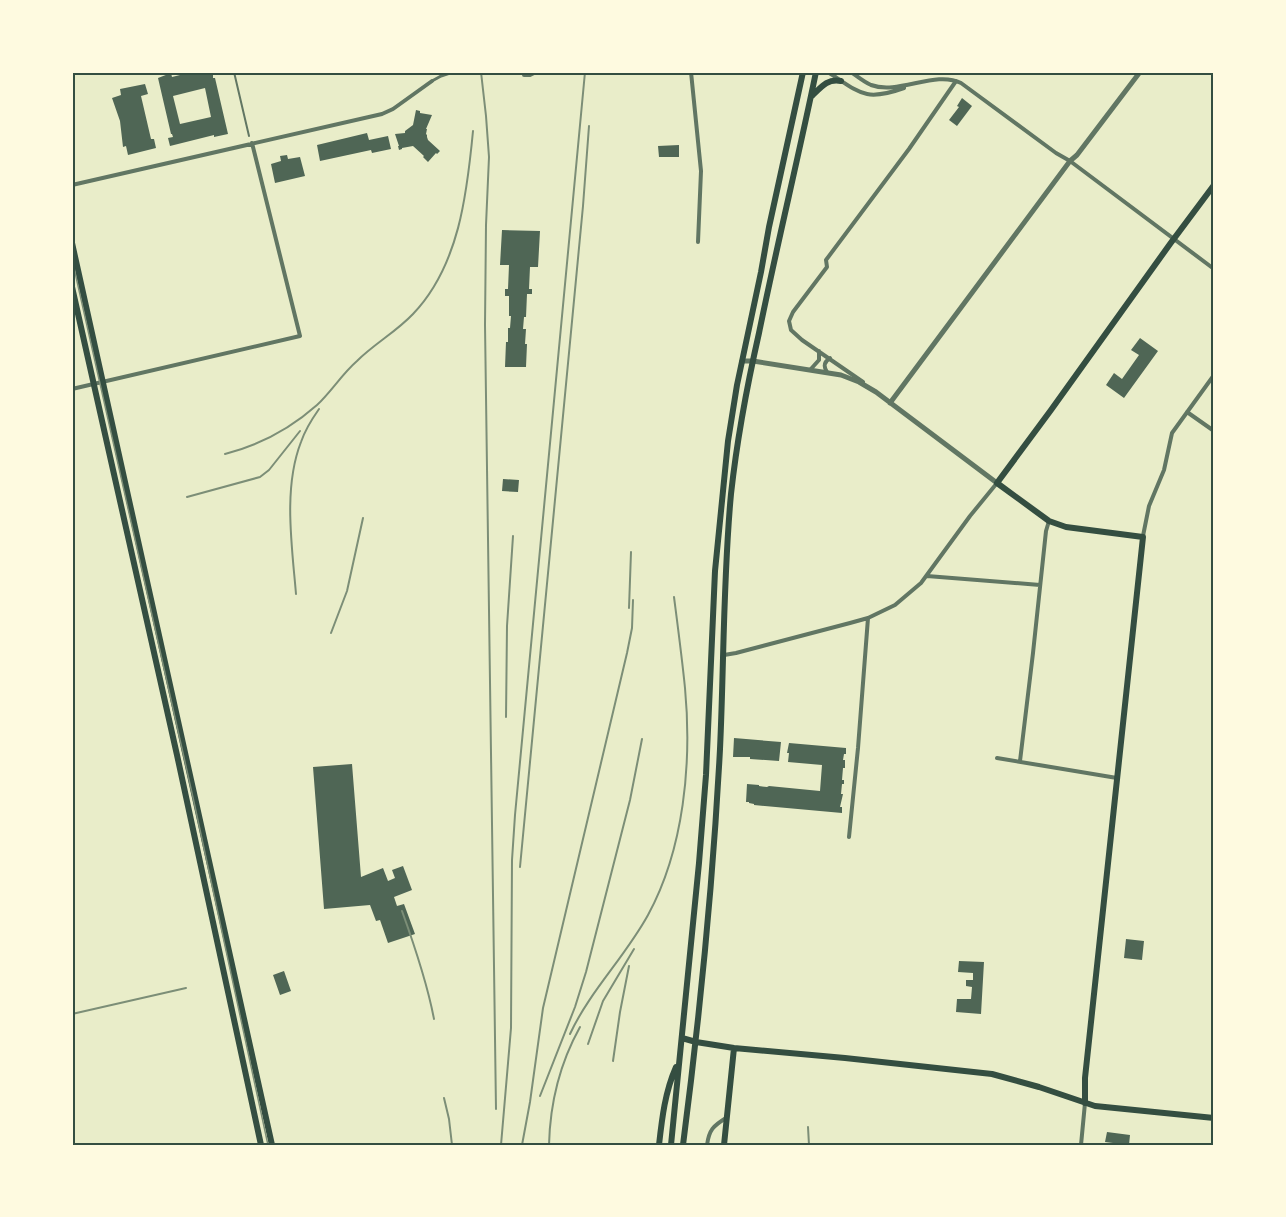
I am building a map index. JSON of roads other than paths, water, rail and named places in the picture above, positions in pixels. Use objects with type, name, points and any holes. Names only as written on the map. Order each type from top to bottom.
[{"type":"main road","points":[[671,1145],[705,792],[718,541],[728,441],[769,228],[803,72]]},
{"type":"main road","points":[[683,1145],[696,1042],[712,872],[720,748],[727,538],[732,491],[745,397],[816,72]]},
{"type":"main road","points":[[812,96],[825,83],[841,81]]},
{"type":"main road","points":[[1085,1103],[1085,1078],[1143,537],[1066,527],[1050,521],[997,483],[1214,185]]},
{"type":"main road","points":[[72,243],[272,1145]]},
{"type":"main road","points":[[72,286],[261,1145]]},
{"type":"main road","points":[[682,1038],[734,1048],[992,1074],[1018,1080],[1095,1106],[1214,1118]]},
{"type":"main road","points":[[724,1145],[734,1048]]},
{"type":"main road","points":[[659,1145],[669,1084],[678,1061]]},
{"type":"street","points":[[72,185],[388,112],[432,81],[453,72]]},
{"type":"street","points":[[521,74],[530,75],[536,72]]},
{"type":"street","points":[[691,72],[701,171],[698,242]]},
{"type":"street","points":[[828,72],[853,89],[867,95],[890,93],[916,84]]},
{"type":"street","points":[[851,72],[863,81],[884,87],[943,80],[956,81],[1070,161],[1214,269]]},
{"type":"street","points":[[890,403],[1070,161],[1140,72]]},
{"type":"street","points":[[868,387],[791,330],[789,321],[793,312],[827,267],[826,260],[909,150],[956,81]]},
{"type":"street","points":[[72,389],[300,336],[252,143]]},
{"type":"street","points":[[809,370],[819,360],[819,351]]},
{"type":"street","points":[[827,373],[824,365],[825,361],[830,358]]},
{"type":"street","points":[[723,655],[868,618],[895,605],[927,576],[997,483],[868,387],[851,378],[742,361]]},
{"type":"street","points":[[1143,537],[1149,507],[1164,470],[1172,433],[1214,375]]},
{"type":"street","points":[[1187,412],[1214,431]]},
{"type":"street","points":[[1020,761],[1046,531],[1050,521]]},
{"type":"street","points":[[927,576],[1040,585]]},
{"type":"street","points":[[849,837],[868,618]]},
{"type":"street","points":[[997,758],[1117,778]]},
{"type":"street","points":[[1081,1145],[1085,1103]]},
{"type":"street","points":[[707,1145],[708,1134],[714,1126],[727,1117]]},
{"type":"lane","points":[[234,72],[249,136]]},
{"type":"tram line","points":[[72,259],[194,802],[268,1145]]},
{"type":"railway","points":[[481,72],[489,157],[485,325],[496,1109]]},
{"type":"railway","points":[[501,1145],[511,1028],[512,860],[515,815],[585,72]]},
{"type":"railway","points":[[520,867],[589,126]]},
{"type":"railway","points":[[225,454],[274,435],[307,414],[346,372],[413,314],[429,295],[451,252],[458,228],[468,179],[473,131]]},
{"type":"railway","points":[[296,594],[290,517],[292,478],[295,460],[303,438],[319,409]]},
{"type":"railway","points":[[187,497],[260,477],[269,470],[300,431]]},
{"type":"railway","points":[[331,633],[347,591],[363,518]]},
{"type":"railway","points":[[506,717],[507,626],[513,536]]},
{"type":"railway","points":[[629,608],[631,552]]},
{"type":"railway","points":[[570,1034],[587,1003],[648,915],[670,862],[677,834],[686,775],[687,717],[674,597]]},
{"type":"railway","points":[[522,1145],[543,1008],[627,653],[632,628],[633,600]]},
{"type":"railway","points":[[540,1096],[575,1007],[586,972],[630,800],[642,739]]},
{"type":"railway","points":[[402,911],[420,965],[434,1019]]},
{"type":"railway","points":[[588,1044],[603,1001],[634,949]]},
{"type":"railway","points":[[613,1061],[629,966]]},
{"type":"railway","points":[[72,1014],[186,988]]},
{"type":"railway","points":[[549,1145],[551,1114],[557,1084],[580,1027]]},
{"type":"railway","points":[[444,1098],[452,1145]]},
{"type":"railway","points":[[808,1127],[809,1145]]}]
